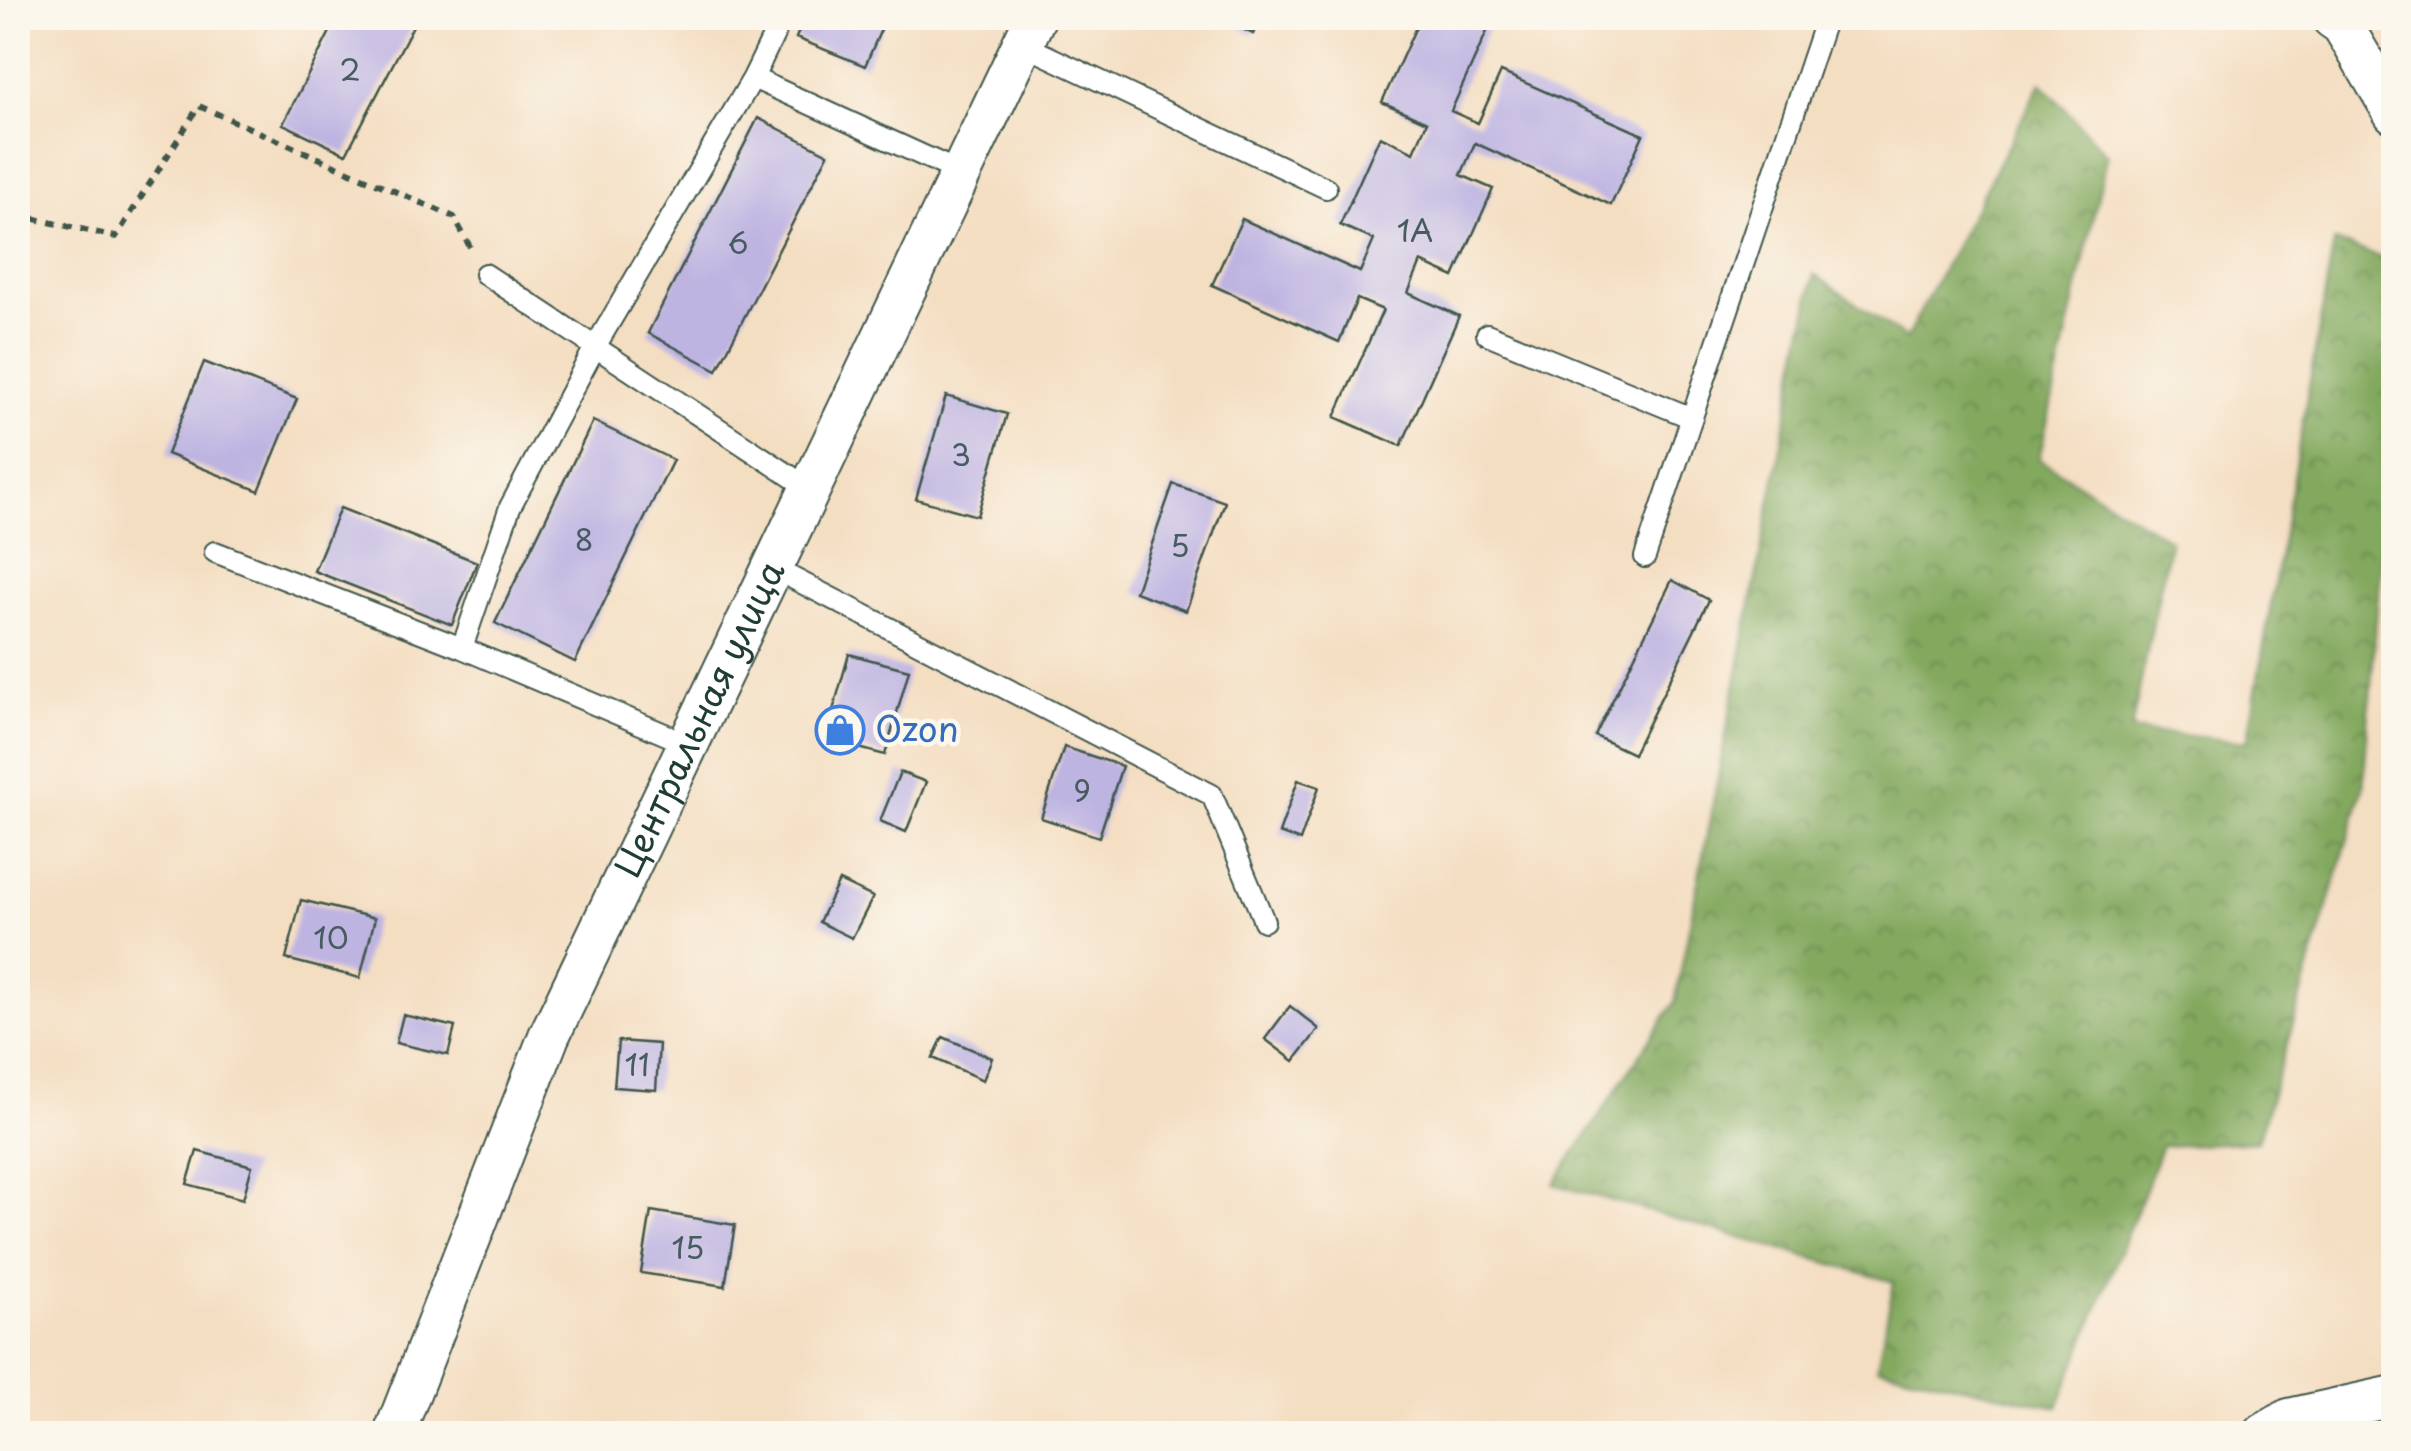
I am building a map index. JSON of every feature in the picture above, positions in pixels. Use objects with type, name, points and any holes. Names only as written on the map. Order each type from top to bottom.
[{"type":"street","points":[[2332,18],[2342,25],[2394,114]]},
{"type":"street","name":"Центральная улица","points":[[394,1434],[549,1036],[1029,31]]},
{"type":"street","points":[[2264,1434],[2290,1419],[2394,1396]]},
{"type":"lane","points":[[462,648],[510,507],[594,346],[753,78],[782,18]]},
{"type":"lane","points":[[1645,557],[1826,18]]},
{"type":"lane","points":[[1029,31],[1326,188]]},
{"type":"lane","points":[[753,78],[961,172]]},
{"type":"lane","points":[[485,274],[810,490]]},
{"type":"lane","points":[[1487,334],[1692,418]]},
{"type":"lane","points":[[215,552],[462,648],[688,744]]},
{"type":"lane","points":[[772,568],[1212,794],[1264,921]]},
{"type":"path","points":[[18,215],[116,237],[198,106],[454,217],[485,274]]},
{"type":"green space","points":[[2041,82],[2107,155],[2039,459],[2170,540],[2131,730],[2247,742],[2334,242],[2394,262],[2393,406],[2363,788],[2258,1141],[2162,1146],[2058,1407],[1877,1367],[1894,1282],[1554,1184],[1675,1002],[1814,274],[1906,339]]},
{"type":"building","points":[[337,18],[417,18],[346,154],[283,124]]},
{"type":"building","points":[[804,18],[886,18],[865,66],[796,38]]},
{"type":"building","points":[[1230,18],[1261,18],[1253,34],[1228,22]]},
{"type":"building","points":[[1420,18],[1493,18],[1451,111],[1478,123],[1501,72],[1643,135],[1611,205],[1475,143],[1461,175],[1493,189],[1454,277],[1421,262],[1408,293],[1459,316],[1401,446],[1335,417],[1383,310],[1357,299],[1339,342],[1212,285],[1242,219],[1360,272],[1374,240],[1340,225],[1380,136],[1414,152],[1427,122],[1382,102]]},
{"type":"building","points":[[758,118],[828,154],[717,370],[648,333]]},
{"type":"building","points":[[204,362],[297,399],[259,491],[167,454]]},
{"type":"building","points":[[946,396],[1007,414],[977,516],[916,499]]},
{"type":"building","points":[[593,421],[673,460],[575,662],[495,623]]},
{"type":"building","points":[[1173,484],[1225,502],[1186,611],[1135,592]]},
{"type":"building","points":[[340,508],[477,562],[452,625],[314,571]]},
{"type":"building","points":[[1672,580],[1709,600],[1633,754],[1595,736]]},
{"type":"building","points":[[849,654],[909,670],[885,755],[825,739]]},
{"type":"building","points":[[1064,747],[1122,766],[1099,837],[1041,818]]},
{"type":"building","points":[[900,772],[926,782],[906,832],[880,821]]},
{"type":"building","points":[[1298,780],[1319,787],[1300,841],[1279,833]]},
{"type":"building","points":[[839,881],[873,897],[852,938],[819,922]]},
{"type":"building","points":[[301,900],[375,918],[360,978],[286,959]]},
{"type":"building","points":[[1290,1006],[1319,1029],[1294,1061],[1265,1039]]},
{"type":"building","points":[[403,1015],[455,1027],[448,1055],[396,1043]]},
{"type":"building","points":[[943,1037],[992,1058],[983,1080],[933,1058]]},
{"type":"building","points":[[618,1041],[659,1044],[656,1090],[614,1087]]},
{"type":"building","points":[[197,1151],[252,1166],[243,1199],[187,1184]]},
{"type":"building","points":[[651,1211],[735,1225],[725,1286],[641,1273]]},
{"type":"place","name":"Ozon","points":[[840,730]]}]
